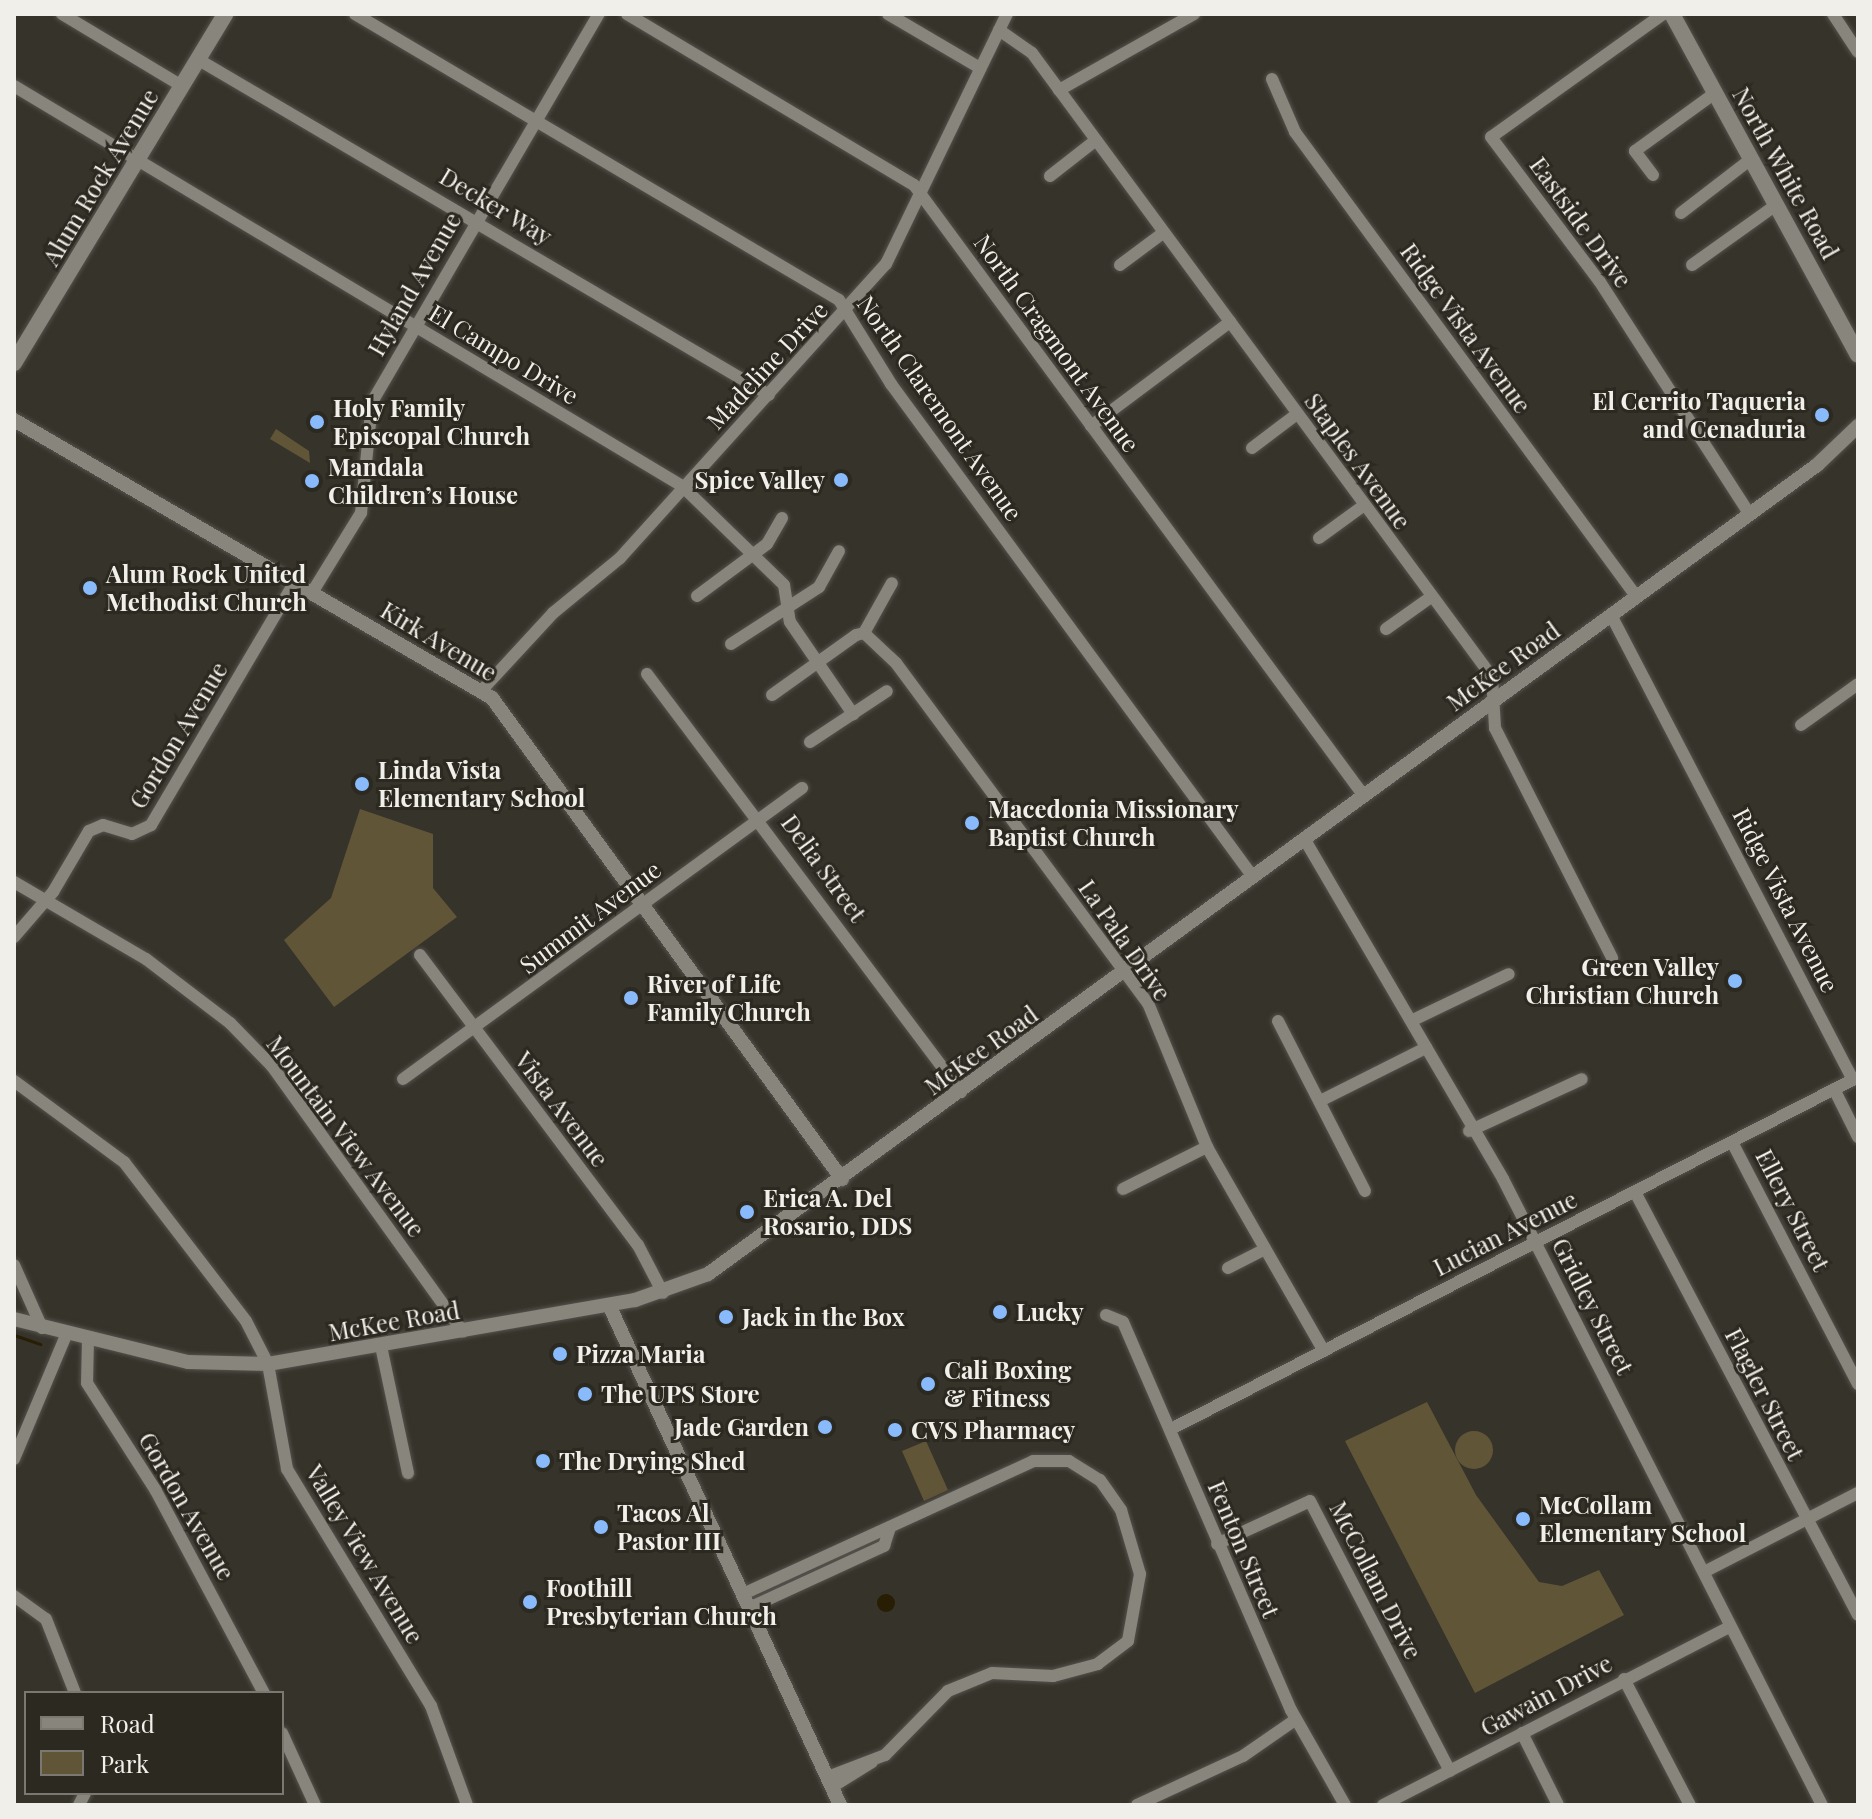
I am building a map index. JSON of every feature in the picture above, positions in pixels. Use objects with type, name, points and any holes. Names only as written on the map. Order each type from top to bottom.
[{"type":"main road","name":"Alum Rock Avenue","points":[[14,363],[225,14]]},
{"type":"main road","name":"North White Road","points":[[1672,14],[1858,355]]},
{"type":"street","points":[[62,14],[182,86]]},
{"type":"street","name":"North Claremont Avenue","points":[[355,14],[839,300],[1253,877]]},
{"type":"street","name":"Hyland Avenue","points":[[313,591],[361,513],[372,402],[599,14]]},
{"type":"street","name":"North Cragmont Avenue","points":[[627,14],[914,185],[1364,796]]},
{"type":"street","points":[[888,14],[980,68]]},
{"type":"street","name":"Madeline Drive","points":[[482,690],[553,613],[620,558],[886,264],[923,197],[1007,14]]},
{"type":"street","points":[[1059,90],[1194,14]]},
{"type":"street","name":"Eastside Drive","points":[[1663,14],[1491,137],[1600,282],[1749,513]]},
{"type":"street","points":[[1833,14],[1858,52]]},
{"type":"street","name":"Staples Avenue","points":[[999,30],[1032,53],[1492,677],[1495,728],[1612,958]]},
{"type":"street","name":"Decker Way","points":[[199,60],[477,219],[769,395]]},
{"type":"street","name":"Ridge Vista Avenue","points":[[1272,79],[1295,132],[1636,596]]},
{"type":"street","name":"El Campo Drive","points":[[14,86],[682,486],[756,552],[792,602]]},
{"type":"street","points":[[1653,175],[1635,151],[1715,93]]},
{"type":"street","points":[[1050,176],[1096,140]]},
{"type":"street","points":[[1681,213],[1751,159]]},
{"type":"street","points":[[1692,265],[1776,205]]},
{"type":"street","points":[[1120,265],[1163,233]]},
{"type":"street","points":[[1091,426],[1230,322]]},
{"type":"street","points":[[1252,448],[1297,414]]},
{"type":"street","name":"Kirk Avenue","points":[[14,420],[482,690],[643,903],[842,1179]]},
{"type":"street","name":"McKee Road","points":[[14,1319],[66,1335],[188,1362],[268,1364],[609,1305],[663,1293],[708,1274],[1856,435]]},
{"type":"street","points":[[1319,538],[1363,506]]},
{"type":"street","points":[[697,596],[756,552],[782,518]]},
{"type":"street","points":[[731,644],[819,587],[839,551]]},
{"type":"street","name":"Gordon Avenue","points":[[14,937],[44,899],[89,831],[103,825],[132,834],[151,825],[296,580]]},
{"type":"street","points":[[772,695],[864,633],[892,583]]},
{"type":"street","points":[[1386,629],[1431,597]]},
{"type":"street","points":[[792,602],[790,622],[853,714]]},
{"type":"street","name":"Ridge Vista Avenue","points":[[1611,615],[1856,1078]]},
{"type":"street","name":"La Pala Drive","points":[[864,633],[896,663],[1148,1003],[1207,1147],[1262,1251],[1324,1351]]},
{"type":"street","name":"Delia Street","points":[[647,674],[761,819],[961,1092]]},
{"type":"street","points":[[1801,725],[1858,684]]},
{"type":"street","points":[[810,742],[887,691]]},
{"type":"street","name":"Summit Avenue","points":[[403,1079],[476,1032],[643,903],[802,788]]},
{"type":"street","name":"Gridley Street","points":[[1305,840],[1413,1020],[1469,1131],[1536,1242],[1822,1805]]},
{"type":"street","name":"Mountain View Avenue","points":[[14,882],[187,986],[263,1057],[463,1332]]},
{"type":"street","name":"Vista Avenue","points":[[420,955],[638,1245],[663,1293]]},
{"type":"street","points":[[1413,1020],[1509,974]]},
{"type":"street","points":[[1278,1021],[1365,1191]]},
{"type":"street","points":[[1320,1101],[1426,1048]]},
{"type":"street","name":"Lucian Avenue","points":[[1173,1428],[1856,1078]]},
{"type":"street","points":[[1469,1131],[1582,1079]]},
{"type":"street","name":"Valley View Avenue","points":[[14,1081],[62,1110],[124,1162],[246,1321],[268,1364],[287,1469],[431,1706],[467,1805]]},
{"type":"street","points":[[1834,1089],[1858,1137]]},
{"type":"street","name":"Ellery Street","points":[[1732,1142],[1858,1384]]},
{"type":"street","points":[[1123,1189],[1207,1147]]},
{"type":"street","name":"Flagler Street","points":[[1635,1192],[1805,1520],[1858,1615]]},
{"type":"street","points":[[1228,1268],[1262,1251]]},
{"type":"street","points":[[14,1265],[42,1328]]},
{"type":"street","points":[[609,1305],[840,1805]]},
{"type":"street","name":"Fenton Street","points":[[1106,1315],[1123,1322],[1173,1428],[1217,1544],[1295,1720],[1345,1805]]},
{"type":"street","points":[[14,1459],[66,1335]]},
{"type":"street","name":"Gordon Avenue","points":[[88,1340],[87,1383],[156,1491],[263,1691]]},
{"type":"street","points":[[381,1346],[408,1473]]},
{"type":"street","points":[[743,1594],[867,1531],[890,1528],[1033,1461],[1069,1461],[1100,1480],[1121,1510],[1136,1547],[1139,1610],[1128,1641],[1098,1664],[1053,1676],[992,1673],[948,1691],[872,1762],[830,1782]]},
{"type":"street","points":[[1704,1572],[1858,1493]]},
{"type":"street","name":"McCollam Drive","points":[[1217,1544],[1310,1501],[1450,1771]]},
{"type":"street","points":[[749,1608],[884,1546],[890,1528]]},
{"type":"street","points":[[14,1596],[46,1619],[74,1691]]},
{"type":"street","name":"Gawain Drive","points":[[1383,1805],[1730,1627]]},
{"type":"street","points":[[1624,1679],[1690,1805]]},
{"type":"street","points":[[1137,1805],[1243,1756],[1295,1720]]},
{"type":"street","points":[[1522,1733],[1558,1805]]},
{"type":"street","points":[[284,1737],[315,1805]]},
{"type":"green space","points":[[276,429],[309,451],[310,463],[270,439]]},
{"type":"green space","points":[[360,809],[433,834],[433,888],[457,917],[334,1007],[284,940],[331,898]]},
{"type":"green space","points":[[1427,1402],[1476,1495],[1539,1582],[1562,1586],[1599,1570],[1624,1615],[1475,1693],[1345,1441]]},
{"type":"green space","points":[[1474,1431],[1488,1436],[1493,1450],[1488,1464],[1474,1469],[1460,1464],[1455,1450],[1460,1436]]},
{"type":"green space","points":[[926,1441],[948,1490],[924,1501],[902,1451]]},
{"type":"shaded area","points":[[886,1594],[895,1603],[886,1612],[877,1603]]},
{"type":"waterway","points":[[14,1335],[40,1344]]},
{"type":"place","name":"El Cerrito Taqueria and Cenaduria","points":[[1822,415]]},
{"type":"place","name":"Holy Family Episcopal Church","points":[[317,422]]},
{"type":"place","name":"Spice Valley","points":[[841,480]]},
{"type":"place","name":"Mandala Children’s House","points":[[312,481]]},
{"type":"place","name":"Alum Rock United Methodist Church","points":[[90,588]]},
{"type":"place","name":"Linda Vista Elementary School","points":[[362,784]]},
{"type":"place","name":"Macedonia Missionary Baptist Church","points":[[972,823]]},
{"type":"place","name":"Green Valley Christian Church","points":[[1735,981]]},
{"type":"place","name":"River of Life Family Church","points":[[631,998]]},
{"type":"place","name":"Erica A. Del Rosario, DDS","points":[[747,1212]]},
{"type":"place","name":"Lucky","points":[[1000,1312]]},
{"type":"place","name":"Jack in the Box","points":[[726,1317]]},
{"type":"place","name":"Pizza Maria","points":[[560,1354]]},
{"type":"place","name":"Cali Boxing & Fitness","points":[[928,1384]]},
{"type":"place","name":"The UPS Store","points":[[585,1394]]},
{"type":"place","name":"Jade Garden","points":[[825,1427]]},
{"type":"place","name":"CVS Pharmacy","points":[[895,1430]]},
{"type":"place","name":"The Drying Shed","points":[[543,1461]]},
{"type":"place","name":"McCollam Elementary School","points":[[1523,1519]]},
{"type":"place","name":"Tacos Al Pastor III","points":[[601,1527]]},
{"type":"place","name":"Foothill Presbyterian Church","points":[[530,1602]]}]
